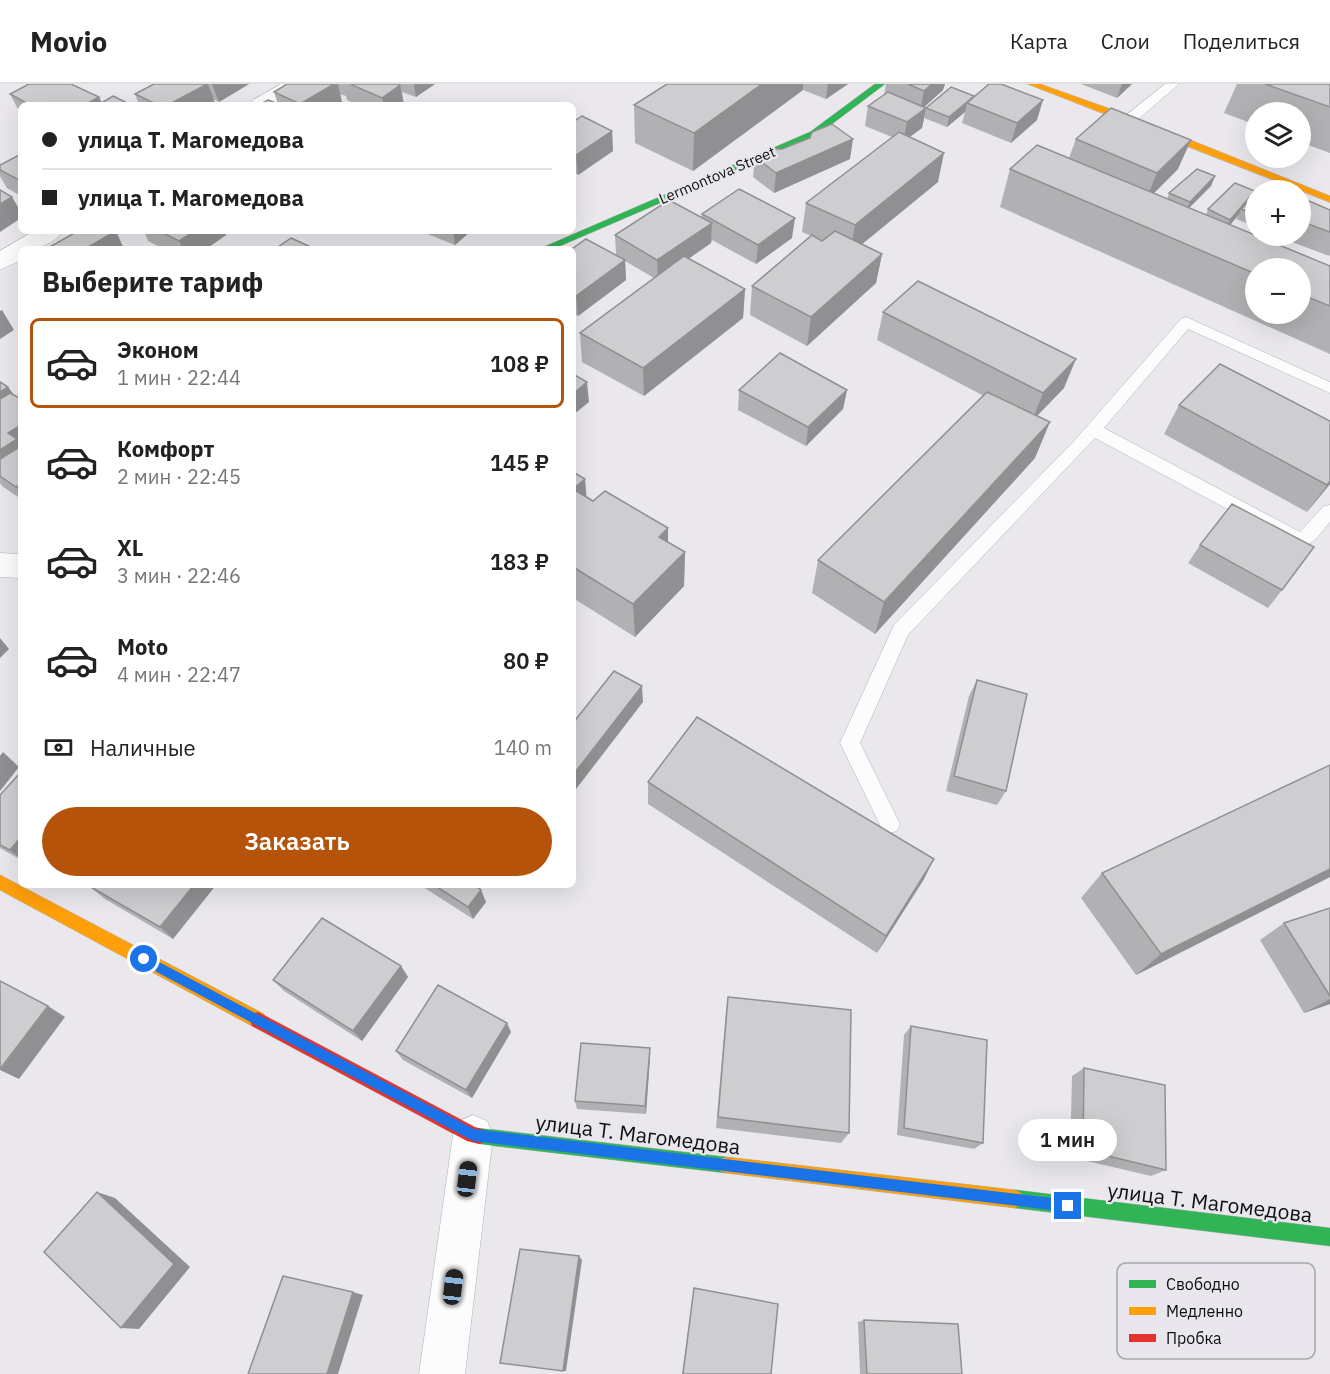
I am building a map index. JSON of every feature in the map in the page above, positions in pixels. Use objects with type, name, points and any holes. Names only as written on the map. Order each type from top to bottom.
[{"type":"street","points":[[266,102],[296,84]]},
{"type":"street","name":"Lermontova Street","points":[[551,246],[813,134],[881,84]]},
{"type":"street","points":[[1032,84],[1130,119],[1330,199]]},
{"type":"street","points":[[26,246],[46,234]]},
{"type":"street","points":[[0,261],[18,250]]},
{"type":"street","points":[[0,565],[18,566]]},
{"type":"street","name":"улица Т. Магомедова","points":[[0,882],[473,1135],[1330,1237]]},
{"type":"street","points":[[442,1374],[473,1135]]},
{"type":"lane","points":[[1130,119],[1173,84]]},
{"type":"lane","points":[[890,824],[850,743],[901,630],[1094,430],[1186,322],[1330,388]]},
{"type":"lane","points":[[1094,430],[1302,541],[1330,511]]},
{"type":"building","points":[[29,84],[71,84],[99,97],[90,102],[25,102],[10,94]]},
{"type":"building","points":[[154,84],[207,84],[174,102],[152,102],[135,94]]},
{"type":"building","points":[[287,84],[334,84],[303,102],[296,102],[274,92]]},
{"type":"building","points":[[350,84],[397,84],[400,85],[382,98]]},
{"type":"building","points":[[667,84],[762,84],[694,133],[634,105]]},
{"type":"building","points":[[908,84],[932,84],[924,91]]},
{"type":"building","points":[[989,84],[1001,84],[1043,100],[1017,123],[967,103]]},
{"type":"building","points":[[1265,84],[1330,84],[1330,107]]},
{"type":"building","points":[[951,87],[974,96],[949,117],[926,108]]},
{"type":"building","points":[[888,92],[926,108],[907,122],[868,106]]},
{"type":"building","points":[[113,96],[125,102],[103,102]]},
{"type":"building","points":[[1111,108],[1191,140],[1157,173],[1076,139]]},
{"type":"building","points":[[582,116],[612,131],[576,155],[576,120]]},
{"type":"building","points":[[832,124],[853,139],[776,173],[755,157],[810,138],[812,132]]},
{"type":"building","points":[[899,132],[944,153],[855,225],[806,203]]},
{"type":"building","points":[[1037,145],[1245,231],[1245,246],[1282,246],[1311,258],[1245,258],[1245,269],[1010,169]]},
{"type":"building","points":[[18,156],[18,179],[0,170],[0,165]]},
{"type":"building","points":[[1197,169],[1215,176],[1190,202],[1169,193]]},
{"type":"building","points":[[1235,183],[1245,187],[1245,203],[1230,220],[1208,209]]},
{"type":"building","points":[[739,189],[795,218],[758,245],[702,214]]},
{"type":"building","points":[[0,190],[12,197],[0,204]]},
{"type":"building","points":[[669,200],[712,223],[657,260],[615,235]]},
{"type":"building","points":[[1311,202],[1330,210],[1330,232],[1311,225]]},
{"type":"building","points":[[835,231],[882,254],[811,317],[752,286],[812,235],[822,241]]},
{"type":"building","points":[[73,234],[111,234],[90,246],[51,246]]},
{"type":"building","points":[[165,234],[190,234],[179,241]]},
{"type":"building","points":[[291,238],[308,246],[279,246]]},
{"type":"building","points":[[586,239],[625,260],[576,296],[576,246]]},
{"type":"building","points":[[684,256],[745,289],[643,368],[580,333]]},
{"type":"building","points":[[1311,258],[1330,266],[1330,306],[1311,298]]},
{"type":"building","points":[[918,281],[1076,359],[1043,393],[883,312]]},
{"type":"building","points":[[780,353],[847,390],[808,427],[739,390]]},
{"type":"building","points":[[1220,364],[1330,421],[1330,481],[1327,485],[1179,405]]},
{"type":"building","points":[[576,376],[587,382],[576,391]]},
{"type":"building","points":[[0,382],[8,387],[0,392]]},
{"type":"building","points":[[987,392],[1050,422],[884,602],[818,560]]},
{"type":"building","points":[[10,393],[18,397],[18,427],[8,433],[17,439],[0,450],[0,399]]},
{"type":"building","points":[[18,448],[18,485],[16,487],[0,476],[0,459]]},
{"type":"building","points":[[576,474],[585,479],[576,486]]},
{"type":"building","points":[[576,491],[593,501],[605,491],[668,528],[659,537],[685,552],[633,604],[576,569]]},
{"type":"building","points":[[1232,504],[1314,547],[1282,590],[1200,545]]},
{"type":"building","points":[[614,671],[642,686],[576,771],[576,719]]},
{"type":"building","points":[[977,680],[1027,694],[1006,791],[954,776]]},
{"type":"building","points":[[697,717],[934,859],[886,936],[648,782]]},
{"type":"building","points":[[1330,765],[1330,869],[1161,954],[1102,873]]},
{"type":"building","points":[[18,775],[18,841],[10,850],[0,845],[0,795]]},
{"type":"building","points":[[92,888],[192,888],[160,927]]},
{"type":"building","points":[[439,888],[478,888],[481,890],[468,907]]},
{"type":"building","points":[[1330,908],[1330,996],[1284,923]]},
{"type":"building","points":[[322,918],[401,966],[353,1031],[273,980]]},
{"type":"building","points":[[0,981],[48,1006],[0,1069]]},
{"type":"building","points":[[438,985],[507,1023],[466,1090],[396,1051]]},
{"type":"building","points":[[728,997],[851,1010],[849,1133],[718,1117]]},
{"type":"building","points":[[911,1026],[987,1040],[983,1143],[904,1128]]},
{"type":"building","points":[[581,1043],[650,1048],[645,1106],[575,1101]]},
{"type":"building","points":[[1084,1068],[1165,1085],[1166,1170],[1083,1150]]},
{"type":"building","points":[[97,1192],[174,1264],[121,1328],[44,1252]]},
{"type":"building","points":[[520,1249],[579,1256],[563,1371],[500,1363]]},
{"type":"building","points":[[283,1276],[353,1292],[327,1374],[248,1374]]},
{"type":"building","points":[[694,1288],[778,1304],[771,1374],[683,1374]]},
{"type":"building","points":[[864,1320],[958,1324],[962,1374],[867,1374]]},
{"type":"traffic: fast","points":[[551,246],[813,134],[881,84]]},
{"type":"traffic: fast","points":[[479,1136],[726,1165]]},
{"type":"traffic: fast","points":[[1015,1199],[1330,1237]]},
{"type":"traffic: slow","points":[[1032,84],[1130,119],[1330,199]]},
{"type":"traffic: slow","points":[[0,882],[258,1020]]},
{"type":"traffic: slow","points":[[726,1165],[1015,1199]]},
{"type":"traffic: jam","points":[[258,1020],[473,1135],[479,1136]]},
{"type":"route","points":[[144,959],[473,1135],[1068,1206]]}]
